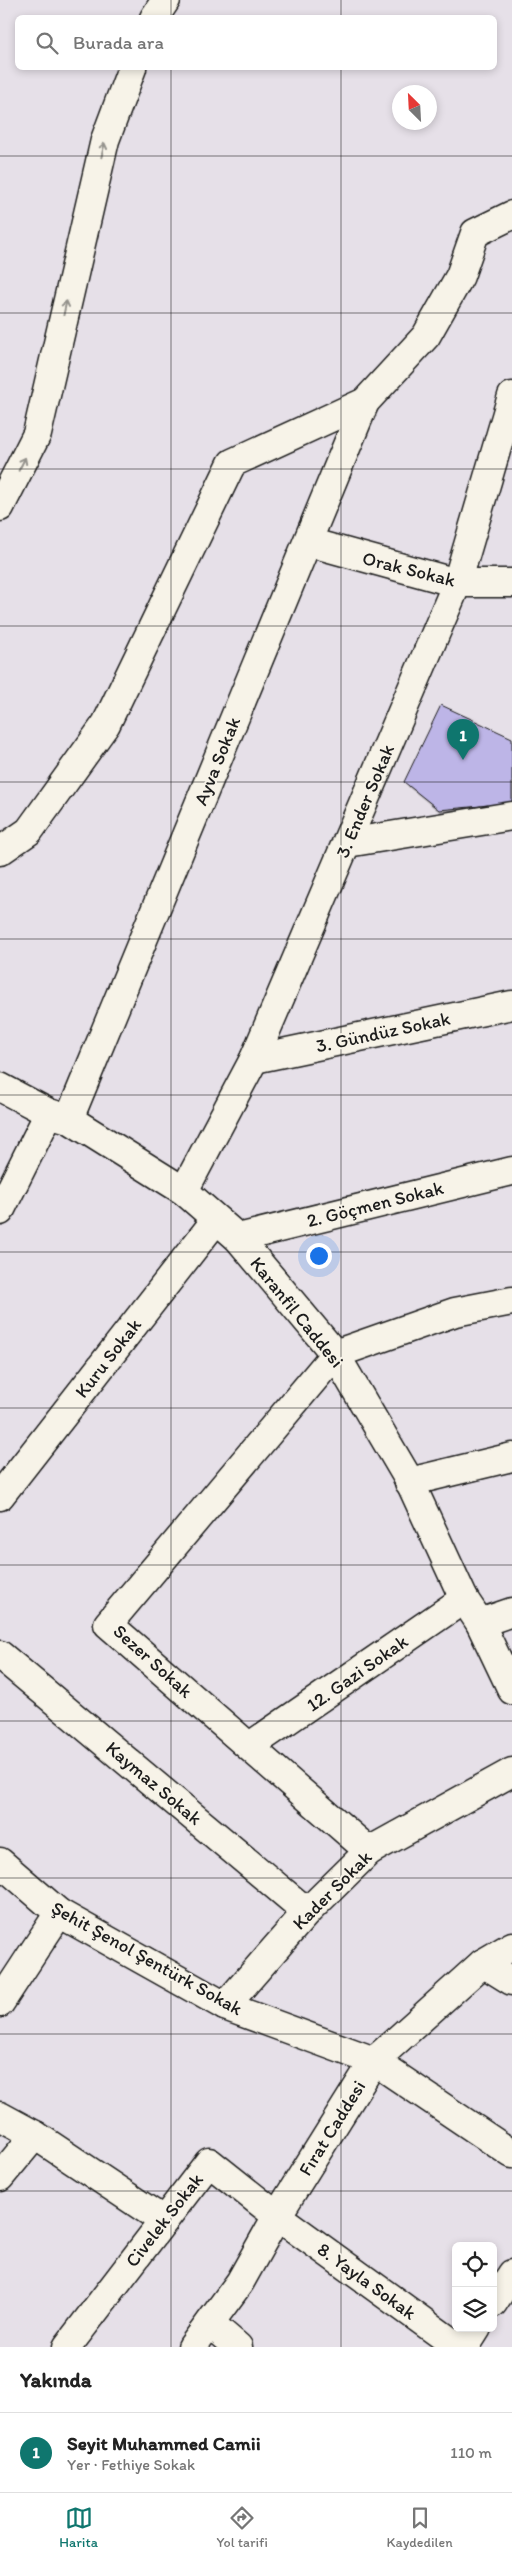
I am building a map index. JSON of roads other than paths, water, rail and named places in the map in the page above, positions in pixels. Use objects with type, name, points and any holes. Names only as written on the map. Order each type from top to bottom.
[{"type":"street","points":[[156,15],[166,0]]},
{"type":"street","points":[[0,507],[37,434],[105,140],[131,70]]},
{"type":"street","points":[[0,851],[29,831],[106,724],[232,463],[365,402],[426,336],[460,276],[475,233],[512,214]]},
{"type":"street","name":"3. Ender Sokak","points":[[184,1192],[254,1059],[457,583],[512,396]]},
{"type":"street","name":"Ayva Sokak","points":[[0,1210],[59,1116],[308,542],[365,402]]},
{"type":"street","name":"Orak Sokak","points":[[308,542],[457,583],[512,583]]},
{"type":"street","points":[[347,843],[512,816]]},
{"type":"street","name":"3. Gündüz Sokak","points":[[254,1059],[512,1005]]},
{"type":"street","name":"Karanfil Caddesi","points":[[0,1087],[59,1116],[184,1192],[215,1221],[238,1238],[335,1354],[409,1482],[464,1599],[480,1623],[512,1690]]},
{"type":"street","name":"2. Göçmen Sokak","points":[[238,1238],[512,1171]]},
{"type":"street","name":"Kuru Sokak","points":[[0,1496],[215,1221]]},
{"type":"street","points":[[335,1354],[455,1312],[512,1300]]},
{"type":"street","name":"Sezer Sokak","points":[[335,1354],[108,1624],[369,1851]]},
{"type":"street","points":[[409,1482],[512,1457]]},
{"type":"street","name":"12. Gazi Sokak","points":[[250,1746],[464,1599]]},
{"type":"street","points":[[480,1623],[512,1612]]},
{"type":"street","name":"Kaymaz Sokak","points":[[0,1655],[307,1912]]},
{"type":"street","name":"Kader Sokak","points":[[225,2006],[307,1912],[369,1851],[512,1772]]},
{"type":"street","name":"Şehit Şenol Şentürk Sokak","points":[[0,1862],[59,1913],[225,2006],[374,2061],[512,2154]]},
{"type":"street","points":[[0,2003],[59,1913]]},
{"type":"street","name":"Fırat Caddesi","points":[[192,2347],[240,2282],[277,2216],[374,2061],[483,1963],[512,1946]]},
{"type":"street","points":[[483,1963],[512,1981]]},
{"type":"street","points":[[0,2116],[35,2135],[164,2221]]},
{"type":"street","points":[[0,2177],[35,2135]]},
{"type":"street","name":"Civelek Sokak","points":[[67,2347],[209,2162],[277,2216]]},
{"type":"street","name":"8. Yayla Sokak","points":[[277,2216],[458,2347]]},
{"type":"street","points":[[497,2297],[512,2274]]},
{"type":"street","points":[[210,2323],[238,2347]]},
{"type":"street","points":[[465,2347],[474,2332]]},
{"type":"place","name":"Seyit Muhammed Camii","points":[[463,760]]}]
